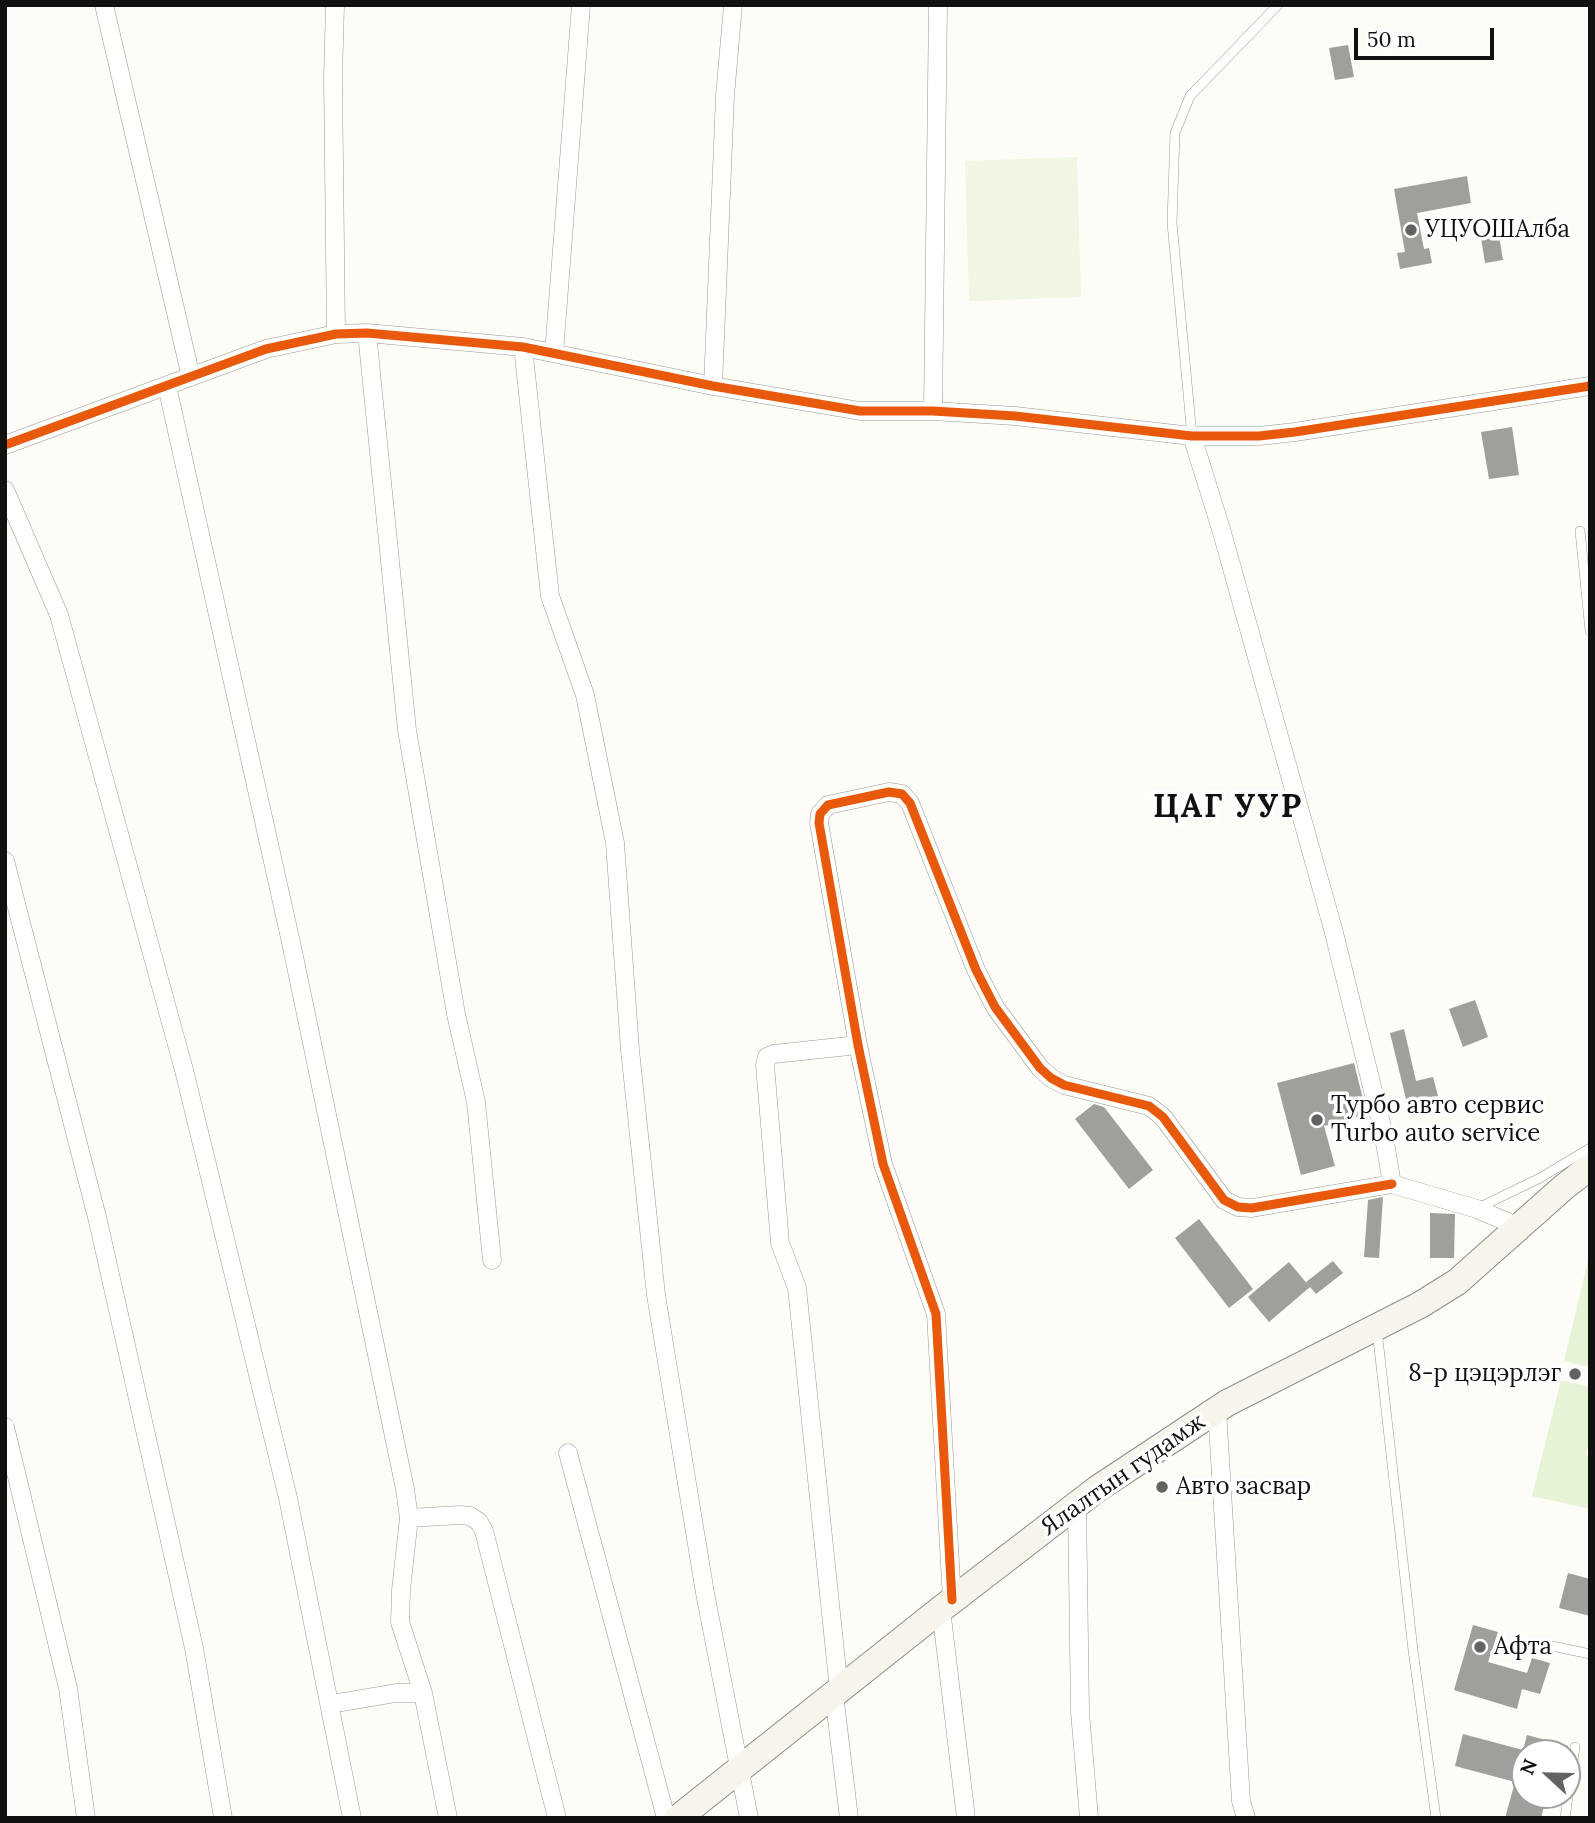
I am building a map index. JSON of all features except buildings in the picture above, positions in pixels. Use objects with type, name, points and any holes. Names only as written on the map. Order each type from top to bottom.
[{"type":"street","points":[[104,5],[191,377]]},
{"type":"street","points":[[335,5],[333,79],[336,334]]},
{"type":"street","points":[[554,353],[582,5]]},
{"type":"street","points":[[713,386],[725,96],[733,5]]},
{"type":"street","points":[[933,411],[938,5]]},
{"type":"street","points":[[367,333],[407,730],[456,1014],[476,1102],[492,1260]]},
{"type":"street","points":[[5,445],[266,349],[336,334],[367,333],[523,347],[713,386],[860,411],[933,411],[1015,416],[1192,436],[1259,436],[1295,432],[1590,386]]},
{"type":"street","points":[[523,347],[550,596],[585,695],[615,843],[630,1050],[656,1295],[705,1593],[749,1818]]},
{"type":"street","points":[[167,386],[292,947],[405,1489],[410,1518],[400,1622],[423,1693],[448,1818]]},
{"type":"street","points":[[1192,436],[1222,529],[1333,929],[1383,1131],[1392,1184]]},
{"type":"street","points":[[5,491],[59,615],[184,1070],[288,1498],[352,1818]]},
{"type":"street","points":[[966,1818],[946,1604],[936,1314],[883,1164],[858,1045],[819,823],[820,814],[828,806],[889,792],[902,794],[910,803],[976,970],[995,1007],[1040,1068],[1064,1085],[1149,1106],[1163,1117],[1224,1200],[1238,1207],[1252,1208],[1392,1184],[1477,1209],[1520,1227]]},
{"type":"street","points":[[5,861],[98,1221],[194,1648],[223,1818]]},
{"type":"street","points":[[849,1818],[797,1288],[780,1243],[765,1065],[767,1058],[774,1054],[858,1045]]},
{"type":"street","name":"Ялалтын гудамж","points":[[678,1818],[946,1604],[1077,1504],[1217,1410],[1420,1305],[1457,1282],[1590,1167]]},
{"type":"street","points":[[1217,1410],[1241,1801],[1245,1818]]},
{"type":"street","points":[[5,1427],[68,1688],[86,1818]]},
{"type":"street","points":[[568,1453],[666,1818]]},
{"type":"street","points":[[1077,1504],[1080,1712],[1089,1818]]},
{"type":"street","points":[[410,1518],[460,1514],[479,1522],[484,1531],[557,1818]]},
{"type":"street","points":[[331,1704],[396,1693],[423,1693]]},
{"type":"lane","points":[[1192,436],[1172,223],[1175,133],[1190,96],[1278,5]]},
{"type":"lane","points":[[1580,531],[1590,631]]},
{"type":"lane","points":[[1477,1209],[1540,1178],[1590,1148]]},
{"type":"lane","points":[[1377,1327],[1413,1650],[1436,1818]]},
{"type":"lane","points":[[1552,1646],[1590,1654]]},
{"type":"green space","points":[[1077,157],[1081,297],[969,301],[965,161]]},
{"type":"green space","points":[[1590,1252],[1590,1367],[1564,1361]]},
{"type":"green space","name":"8-р цэцэрлэг","points":[[1561,1380],[1590,1387],[1590,1438],[1586,1455],[1590,1456],[1590,1509],[1532,1496]]},
{"type":"cycle path","points":[[5,445],[266,349],[336,334],[367,333],[523,347],[713,386],[860,411],[933,411],[1015,416],[1192,436],[1259,436],[1295,432],[1590,386]]},
{"type":"cycle path","points":[[952,1600],[936,1314],[883,1164],[858,1045],[819,823],[820,814],[828,805],[889,792],[902,794],[910,803],[976,970],[995,1007],[1040,1068],[1064,1085],[1149,1106],[1163,1117],[1224,1200],[1238,1207],[1252,1208],[1392,1184]]},
{"type":"place","name":"УЦУОШАлба","points":[[1411,230]]},
{"type":"place","name":"Турбо авто сервис Turbo auto service","points":[[1317,1120]]},
{"type":"place","name":"8-р цэцэрлэг","points":[[1575,1374]]},
{"type":"place","name":"Авто засвар","points":[[1162,1487]]},
{"type":"place","name":"Афта","points":[[1480,1647]]},
{"type":"district","name":"ЦАГ УУР","points":[[1228,808]]}]
